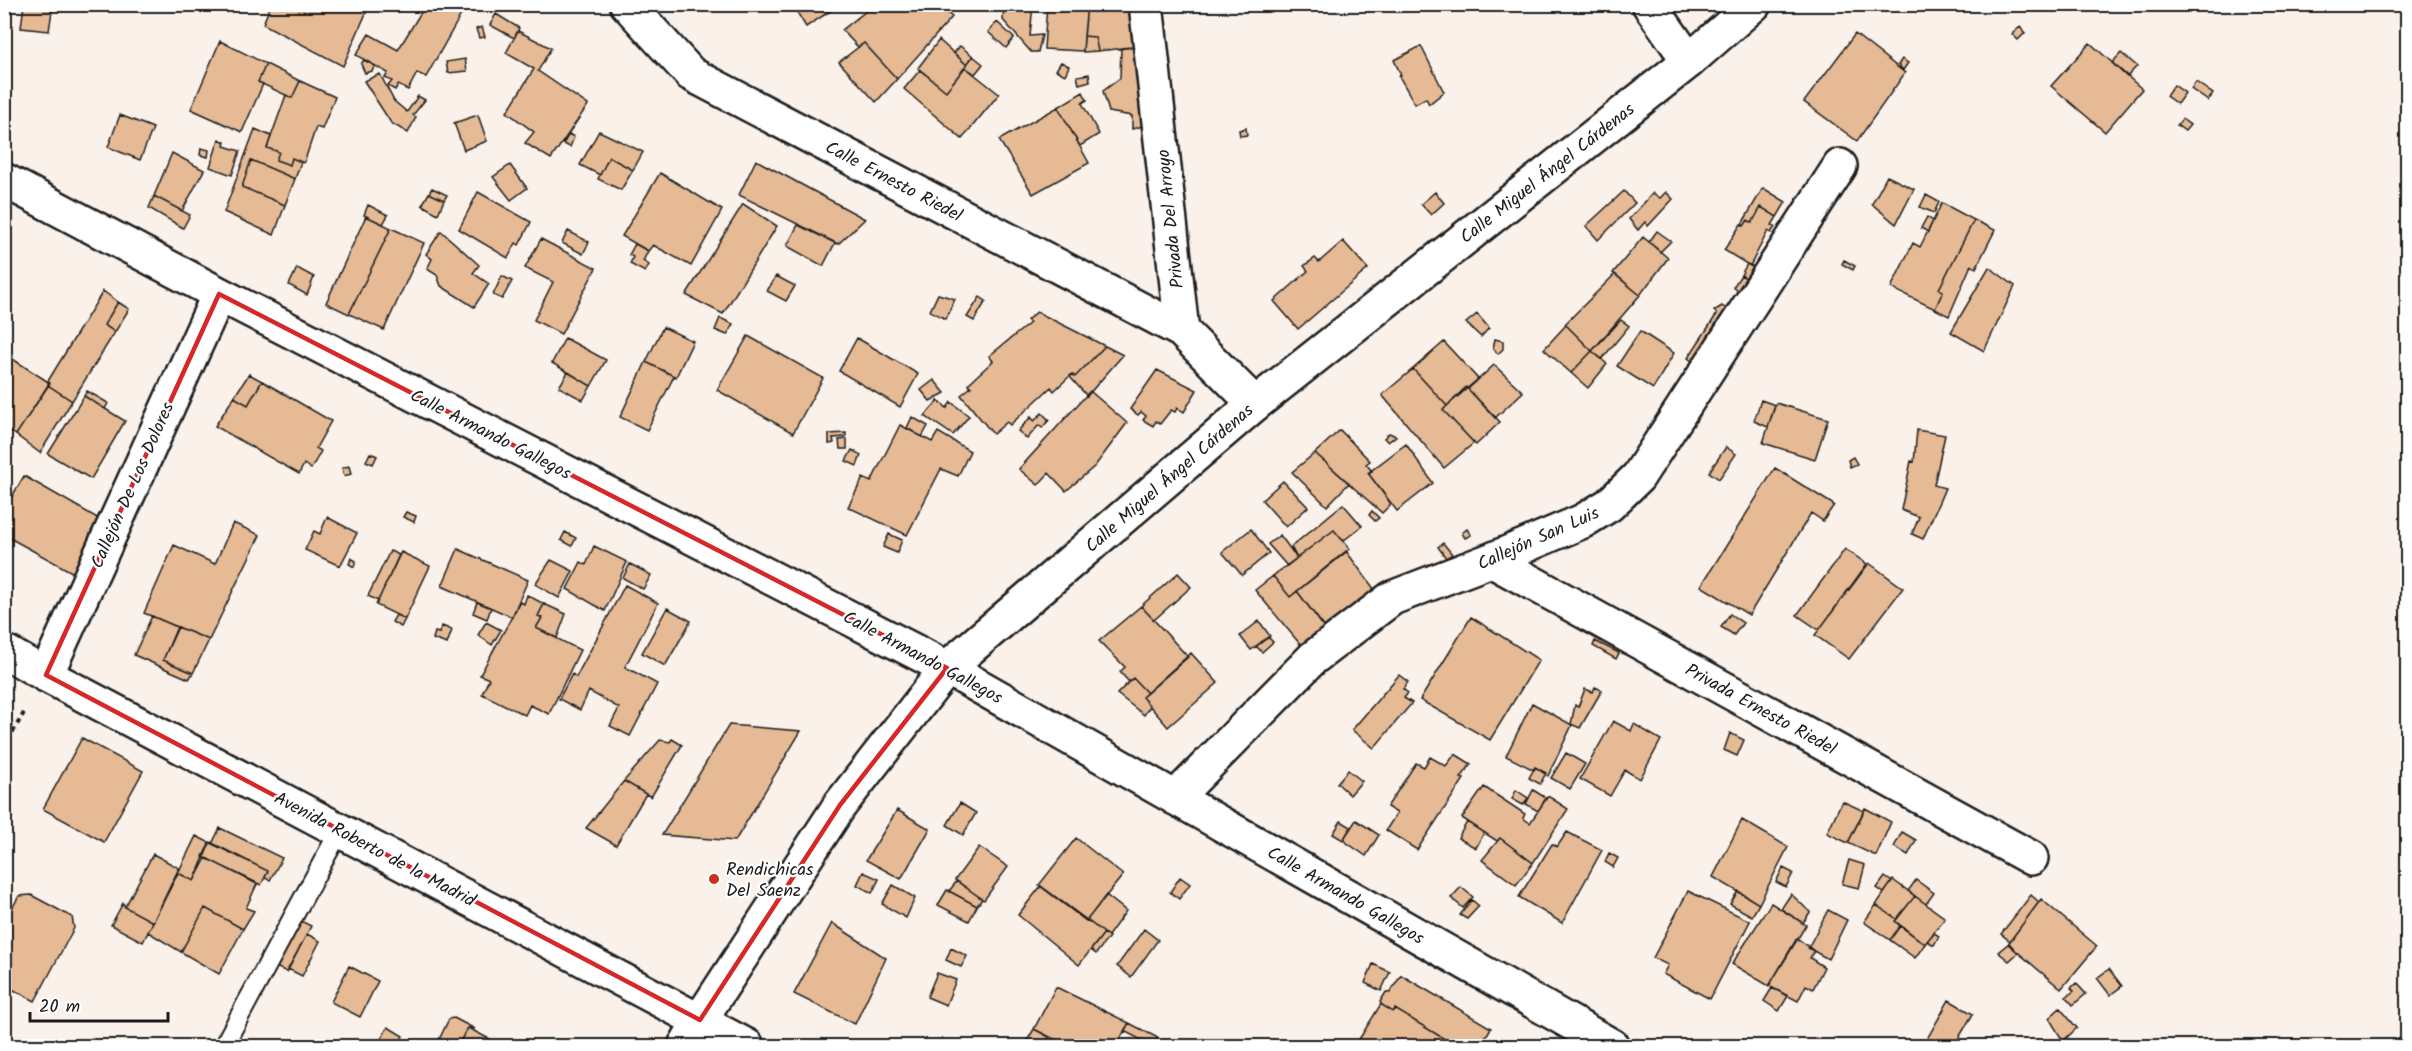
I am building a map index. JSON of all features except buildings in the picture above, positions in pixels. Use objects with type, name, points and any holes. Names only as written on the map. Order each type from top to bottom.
[{"type":"street","name":"Calle Ernesto Riedel","points":[[627,4],[691,74],[1182,331]]},
{"type":"street","name":"Privada Del Arroyo","points":[[1146,4],[1182,331]]},
{"type":"street","points":[[1649,4],[1689,61]]},
{"type":"street","name":"Calle Miguel Ángel Cárdenas","points":[[692,1033],[840,805],[947,668],[1255,404],[1689,61],[1754,4]]},
{"type":"street","name":"Callejón San Luis","points":[[1175,798],[1313,658],[1392,598],[1583,521],[1609,505],[1638,477],[1840,166]]},
{"type":"street","name":"Calle Armando Gallegos","points":[[4,180],[219,294],[947,668],[1612,1047]]},
{"type":"street","name":"Callejón De Los Dolores","points":[[46,675],[219,294]]},
{"type":"street","points":[[1182,331],[1255,404]]},
{"type":"street","name":"Privada Ernesto Riedel","points":[[1491,560],[2031,858]]},
{"type":"street","name":"Avenida Roberto de la Madrid","points":[[4,651],[340,830],[692,1033],[747,1047]]},
{"type":"lane","points":[[224,1045],[340,830]]},
{"type":"highlighted area","points":[[219,294],[947,668],[840,805],[700,1020],[46,675]]},
{"type":"place","name":"Rendichicas Del Saenz","points":[[714,879]]}]
